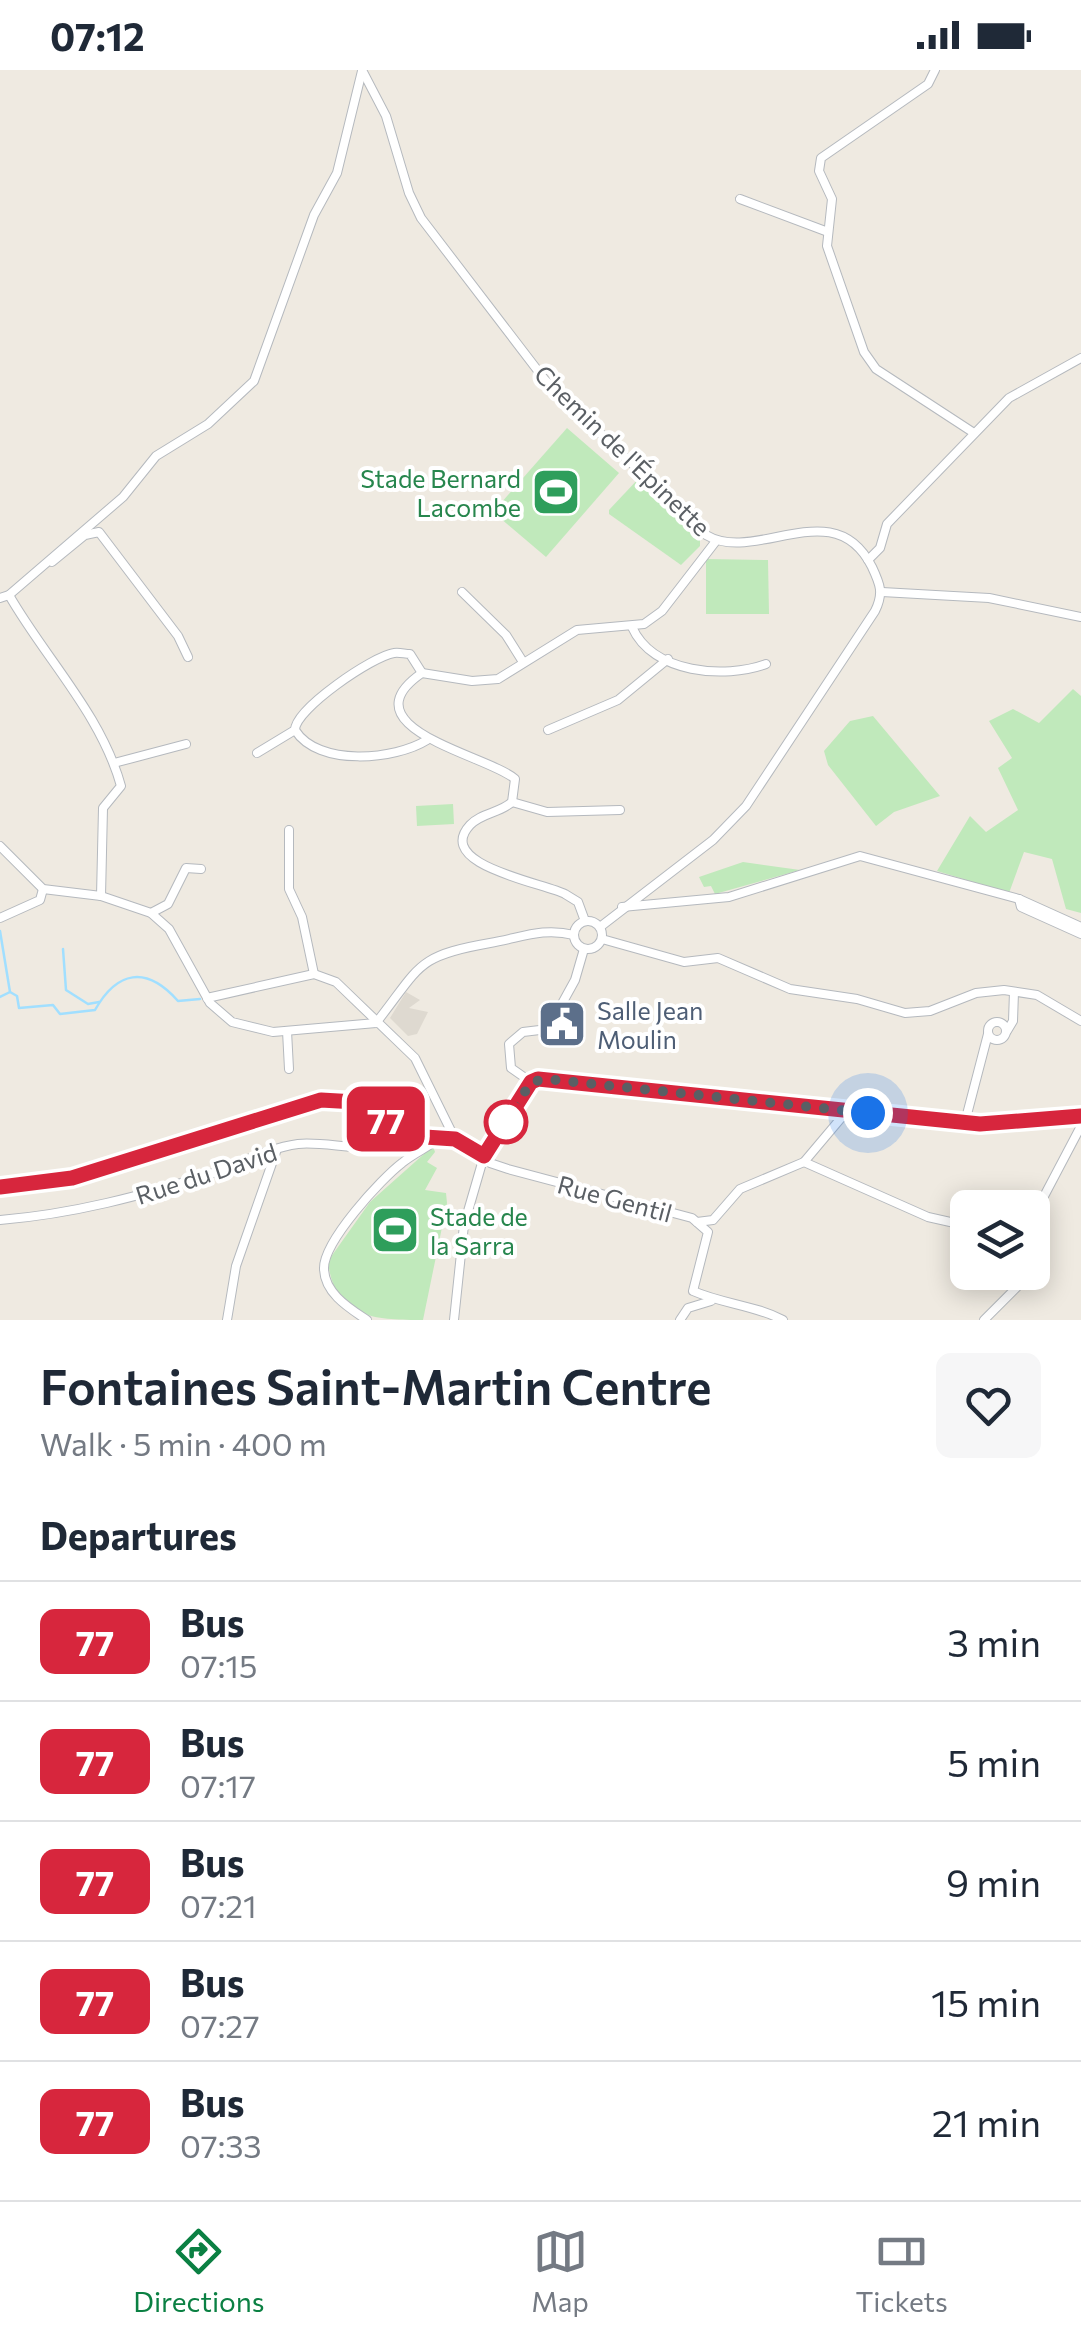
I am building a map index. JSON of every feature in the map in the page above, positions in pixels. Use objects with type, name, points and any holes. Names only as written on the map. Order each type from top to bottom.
[{"type":"street","points":[[35,572],[123,497],[156,456],[208,424],[254,381],[314,215],[337,172],[362,70]]},
{"type":"street","name":"Chemin de l'Épinette","points":[[362,70],[386,116],[408,193],[421,218],[545,380],[716,541],[824,530],[842,536],[868,560]]},
{"type":"street","points":[[935,70],[928,84],[821,158],[818,171],[832,200],[827,246],[870,361],[974,433]]},
{"type":"street","points":[[740,199],[828,232]]},
{"type":"street","points":[[600,927],[713,840],[746,806],[875,611],[882,592],[868,560],[880,548],[887,524],[1009,398],[1081,358]]},
{"type":"street","points":[[101,896],[102,808],[121,786],[114,763],[67,680],[4,596],[85,536],[99,532],[161,611],[188,657]]},
{"type":"street","points":[[512,802],[515,779],[502,767],[428,740],[408,725],[400,710],[409,682],[422,673],[472,681],[498,679],[577,630],[632,627],[662,611],[716,541]]},
{"type":"street","points":[[462,592],[506,635],[522,662]]},
{"type":"street","points":[[882,592],[990,598],[1081,618]]},
{"type":"street","points":[[632,627],[638,639],[692,670],[734,673],[766,664]]},
{"type":"street","points":[[422,673],[410,654],[391,653],[308,704],[295,722],[295,730],[317,751],[368,756],[407,753],[428,740]]},
{"type":"street","points":[[548,730],[618,700],[668,659]]},
{"type":"street","points":[[257,752],[295,730]]},
{"type":"street","points":[[114,763],[186,744]]},
{"type":"street","points":[[600,927],[585,921],[578,902],[551,887],[490,870],[474,861],[463,846],[464,834],[472,821],[512,802],[547,812],[620,810]]},
{"type":"street","points":[[289,830],[289,889],[314,959],[314,974]]},
{"type":"street","points":[[0,846],[43,889],[101,896],[151,913],[168,929],[207,998],[223,1016],[243,1027],[287,1031],[376,1023],[418,968],[441,952],[526,932],[574,935]]},
{"type":"street","points":[[622,907],[729,897],[860,856],[1019,899],[1081,931]]},
{"type":"street","points":[[151,913],[168,904],[186,868],[201,869]]},
{"type":"street","points":[[0,918],[40,900],[43,889]]},
{"type":"street","points":[[574,935],[585,921]]},
{"type":"street","points":[[584,949],[597,946],[602,939],[600,927]]},
{"type":"street","points":[[574,935],[584,949]]},
{"type":"street","points":[[602,939],[684,962],[718,958],[790,989],[856,999],[905,1013],[930,1011],[976,993],[1014,992],[1037,995],[1081,1021]]},
{"type":"street","points":[[531,1082],[511,1068],[509,1044],[523,1032],[548,1028],[575,980],[584,949]]},
{"type":"street","points":[[207,998],[314,974],[346,987],[376,1023],[415,1058],[455,1139]]},
{"type":"street","points":[[965,1122],[988,1034],[996,1041],[1013,1021],[1014,992]]},
{"type":"street","points":[[287,1031],[289,1069]]},
{"type":"street","points":[[454,1320],[464,1225],[484,1156],[531,1082],[546,1079],[965,1122],[1081,1116]]},
{"type":"street","points":[[0,1186],[72,1178],[321,1100],[338,1099],[370,1108],[410,1136]]},
{"type":"street","points":[[697,1222],[712,1220],[740,1188],[804,1162],[847,1111]]},
{"type":"street","points":[[1047,1190],[1081,1126]]},
{"type":"street","name":"Rue du David","points":[[0,1220],[87,1209],[301,1144],[373,1146],[400,1143],[410,1136],[455,1139]]},
{"type":"street","points":[[367,1320],[342,1304],[328,1283],[324,1268],[328,1254],[336,1237],[397,1167],[441,1137]]},
{"type":"street","name":"Rue Gentil","points":[[455,1139],[508,1169],[697,1222],[708,1232],[692,1291],[716,1300]]},
{"type":"street","points":[[227,1320],[236,1266],[277,1150]]},
{"type":"street","points":[[804,1162],[928,1217],[950,1222]]},
{"type":"street","points":[[984,1320],[1011,1290]]},
{"type":"street","points":[[680,1320],[698,1302],[716,1300],[761,1308],[783,1320]]},
{"type":"shaded area","points":[[406,992],[420,1000],[409,1008],[428,1012],[417,1034],[408,1036],[390,1018]]},
{"type":"green space","name":"Stade Bernard Lacombe","points":[[567,428],[619,473],[546,557],[493,512]]},
{"type":"green space","points":[[640,477],[700,536],[700,546],[681,565],[609,514]]},
{"type":"green space","points":[[706,559],[768,560],[769,614],[706,614]]},
{"type":"green space","points":[[1073,689],[1081,696],[1081,913],[1066,909],[1052,859],[1024,852],[1009,893],[937,871],[970,816],[986,832],[1018,810],[998,768],[1012,758],[989,721],[1013,709],[1039,723]]},
{"type":"green space","points":[[873,716],[940,796],[894,812],[876,826],[828,765],[824,751],[850,721]]},
{"type":"green space","points":[[453,804],[454,824],[417,826],[416,806]]},
{"type":"green space","points":[[743,862],[800,870],[715,894],[711,886],[704,887],[699,877]]},
{"type":"green space","name":"Stade de la Sarra","points":[[433,1146],[435,1152],[427,1162],[437,1168],[425,1190],[446,1193],[447,1203],[423,1320],[374,1317],[360,1312],[339,1295],[328,1261],[370,1202]]},
{"type":"waterway","points":[[0,931],[10,992]]},
{"type":"waterway","points":[[63,949],[66,990],[88,1004],[99,1002]]},
{"type":"waterway","points":[[0,997],[10,992],[17,996],[19,1008],[53,1005],[60,1014],[95,1010],[113,987],[133,977],[155,982],[178,1001],[200,999]]},
{"type":"bus line","name":"77","points":[[0,1187],[72,1178],[321,1100],[356,1102],[410,1136],[455,1139],[484,1156],[531,1082],[538,1079],[980,1124],[1081,1116]]},
{"type":"place","name":"Stade Bernard Lacombe","points":[[556,492]]},
{"type":"place","name":"Salle Jean Moulin","points":[[562,1024]]},
{"type":"place","name":"Stade de la Sarra","points":[[395,1230]]},
{"type":"route","points":[[506,1122],[531,1082],[538,1079],[868,1113]]}]
